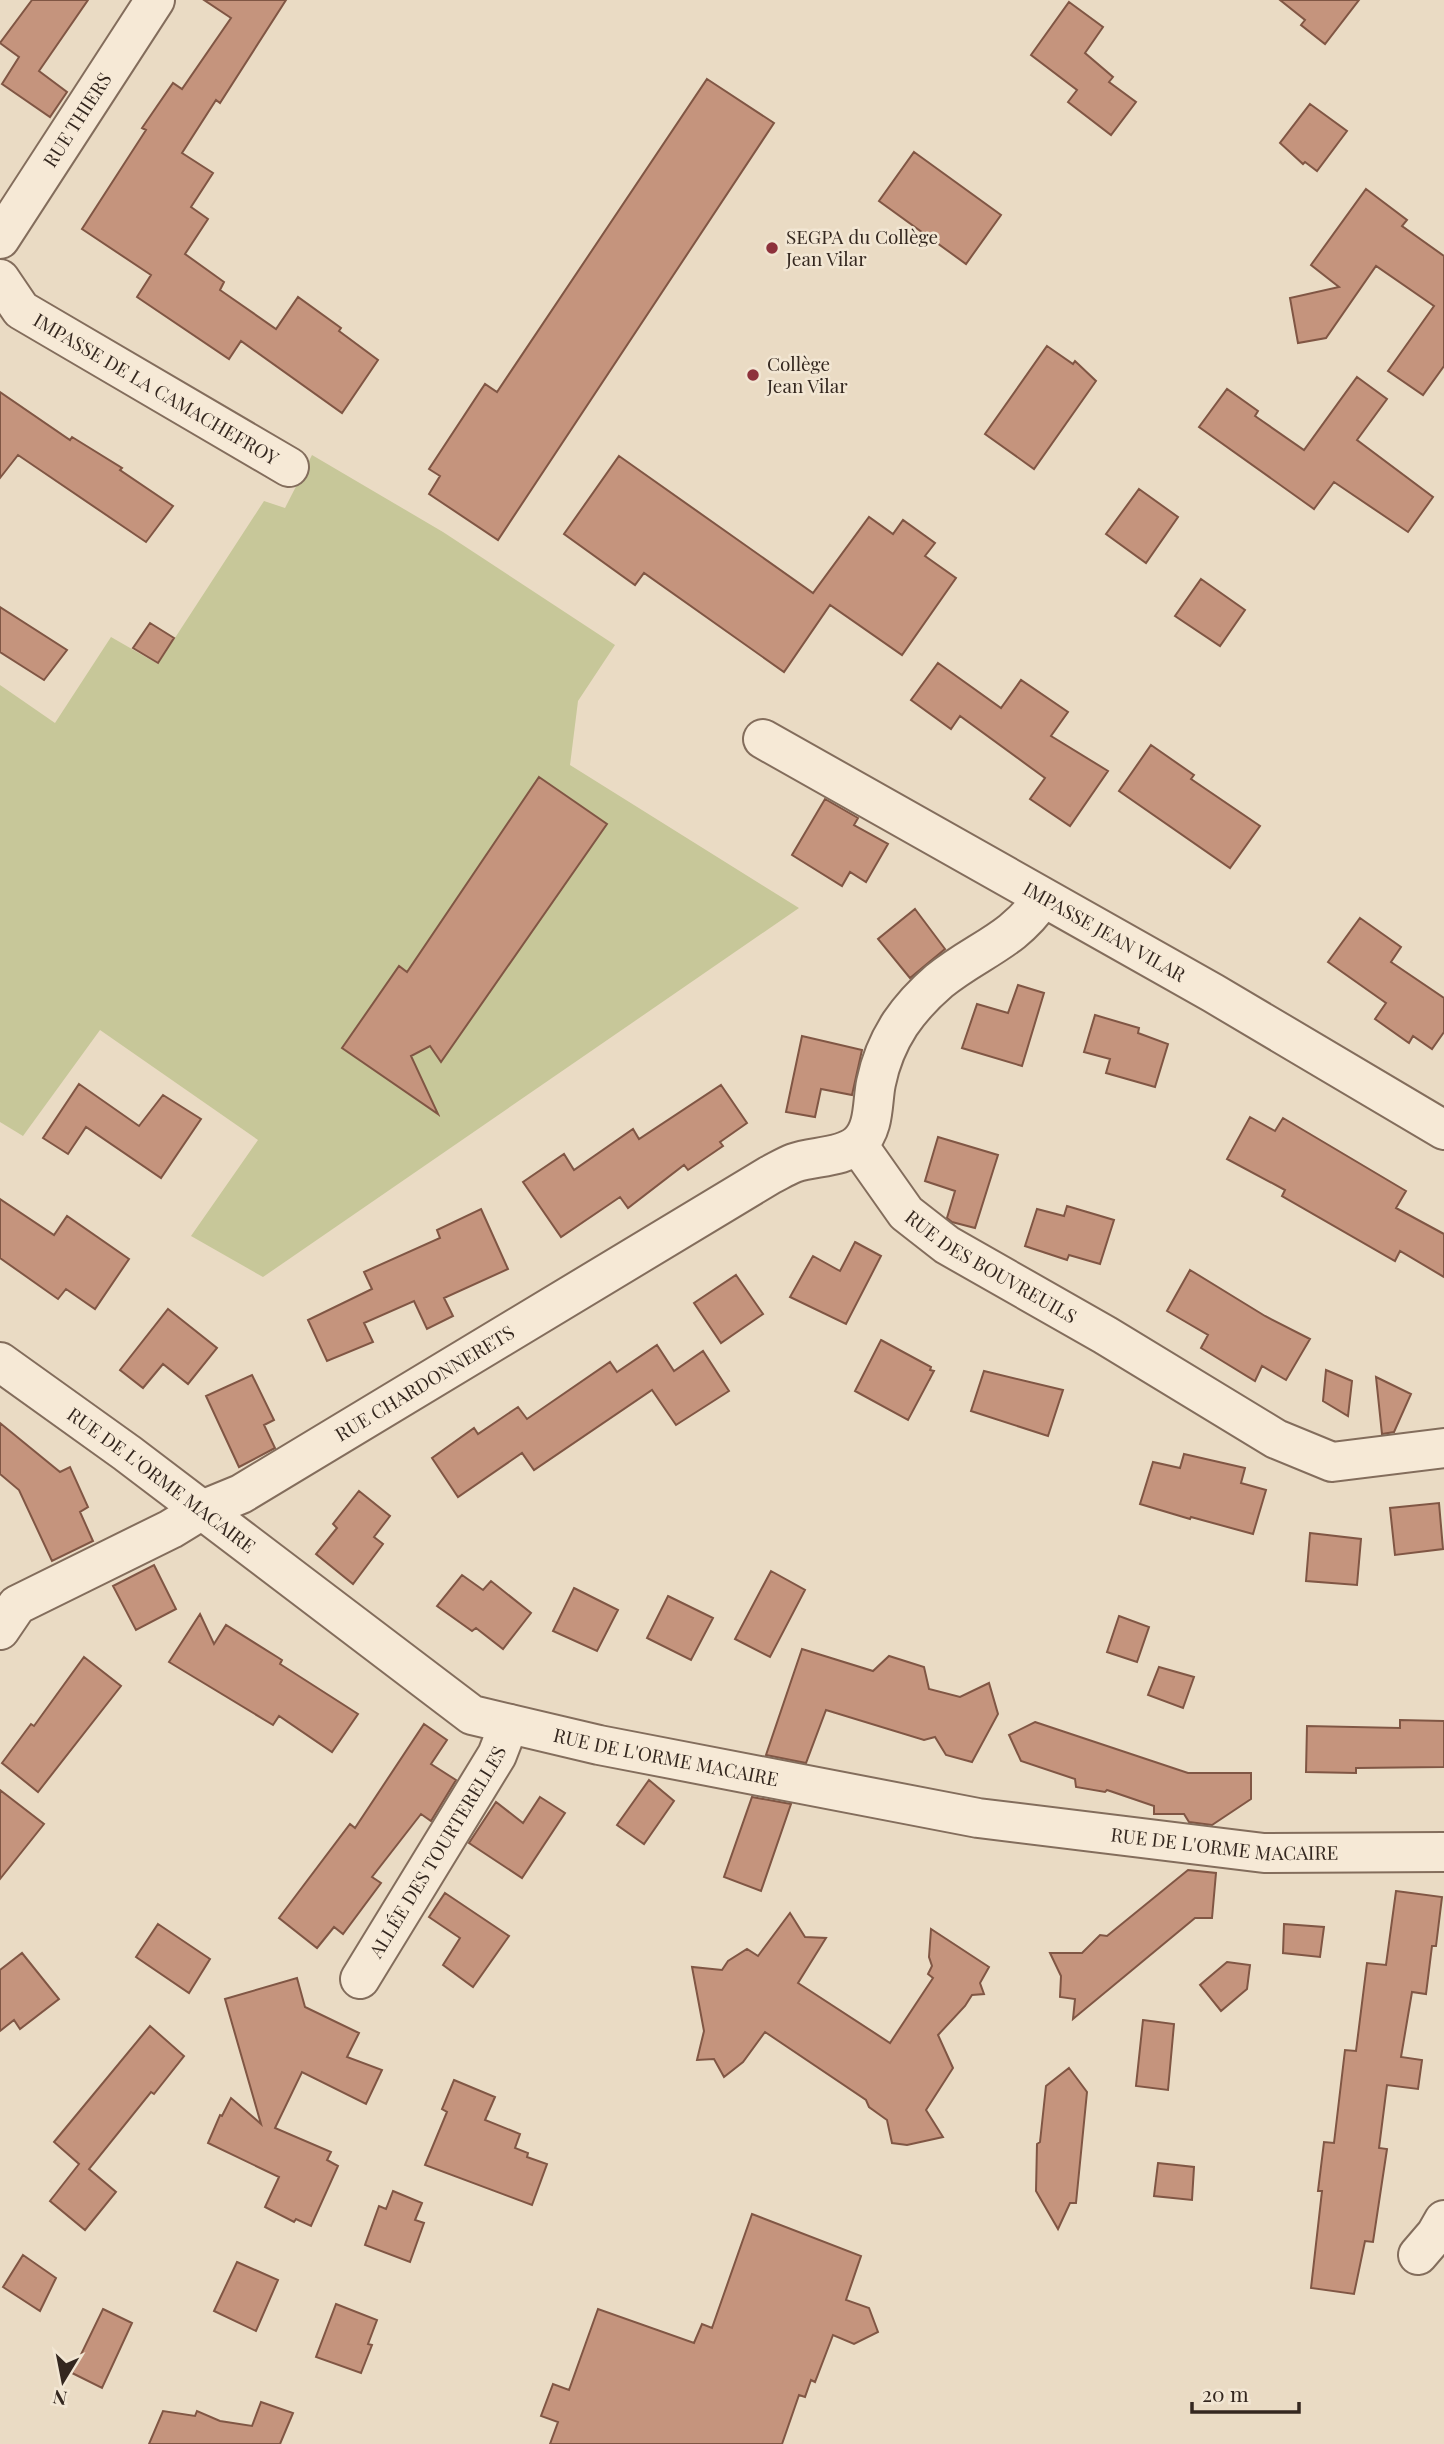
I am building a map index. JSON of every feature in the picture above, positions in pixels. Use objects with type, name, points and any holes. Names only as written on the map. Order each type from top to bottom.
[{"type":"street","name":"RUE THIERS","points":[[0,239],[155,0]]},
{"type":"street","name":"IMPASSE DE LA CAMACHEFROY","points":[[0,279],[21,310],[289,467]]},
{"type":"street","name":"IMPASSE JEAN VILAR","points":[[763,739],[1042,899],[1213,993],[1444,1130]]},
{"type":"street","points":[[858,1145],[870,1122],[881,1063],[905,1018],[940,980],[1020,926],[1042,899]]},
{"type":"street","name":"RUE DES BOUVREUILS","points":[[858,1145],[906,1213],[947,1245],[1105,1335],[1276,1439],[1332,1462],[1444,1448]]},
{"type":"street","name":"RUE CHARDONNERETS","points":[[0,1630],[17,1605],[202,1510],[241,1494],[770,1175],[793,1164],[844,1152],[858,1145]]},
{"type":"street","name":"RUE DE L'ORME MACAIRE","points":[[0,1362],[127,1453],[472,1715],[599,1745],[978,1818],[1264,1853],[1444,1852]]},
{"type":"street","name":"ALLÉE DES TOURTERELLES","points":[[360,1979],[497,1755],[509,1724]]},
{"type":"street","points":[[1418,2255],[1444,2220]]},
{"type":"green space","points":[[312,455],[443,532],[615,645],[578,701],[570,765],[799,908],[263,1277],[191,1236],[258,1140],[100,1030],[23,1136],[0,1122],[0,685],[55,723],[111,637],[158,664],[264,501],[285,508]]},
{"type":"building","points":[[32,0],[88,0],[39,71],[67,92],[50,117],[2,84],[19,57],[0,43]]},
{"type":"building","points":[[204,0],[286,0],[220,103],[216,100],[182,153],[213,173],[191,207],[208,219],[185,254],[224,282],[220,290],[276,329],[298,297],[341,328],[339,331],[378,360],[342,413],[241,341],[229,359],[137,297],[151,275],[82,229],[146,130],[142,128],[173,83],[182,89],[231,18]]},
{"type":"building","points":[[1280,0],[1359,0],[1325,44],[1301,25],[1305,20]]},
{"type":"building","points":[[1069,2],[1103,27],[1085,53],[1113,77],[1109,82],[1136,102],[1111,135],[1068,102],[1077,90],[1031,55]]},
{"type":"building","points":[[707,79],[774,123],[498,540],[429,494],[440,476],[429,469],[485,384],[497,392]]},
{"type":"building","points":[[1310,104],[1347,131],[1317,171],[1305,162],[1303,164],[1280,143]]},
{"type":"building","points":[[914,152],[1001,215],[966,264],[879,201]]},
{"type":"building","points":[[1366,189],[1407,220],[1402,226],[1444,256],[1444,366],[1423,395],[1388,371],[1434,306],[1376,266],[1326,338],[1298,343],[1290,298],[1339,287],[1311,265]]},
{"type":"building","points":[[1047,346],[1073,364],[1075,361],[1096,381],[1034,469],[985,434]]},
{"type":"building","points":[[1357,377],[1387,399],[1357,440],[1433,497],[1408,532],[1334,482],[1314,509],[1199,427],[1227,389],[1258,411],[1255,416],[1304,450]]},
{"type":"building","points":[[0,392],[70,440],[72,437],[122,468],[120,470],[173,506],[146,542],[18,455],[0,478]]},
{"type":"building","points":[[619,456],[813,593],[869,517],[893,534],[903,520],[935,543],[925,556],[956,578],[902,655],[830,605],[784,672],[644,573],[635,585],[564,534]]},
{"type":"building","points":[[1139,489],[1178,517],[1146,563],[1106,534]]},
{"type":"building","points":[[1201,579],[1245,610],[1220,646],[1175,616]]},
{"type":"building","points":[[0,607],[67,650],[44,680],[0,652]]},
{"type":"building","points":[[150,623],[174,638],[158,663],[133,648]]},
{"type":"building","points":[[938,663],[1001,708],[1021,680],[1068,712],[1051,736],[1108,771],[1070,826],[1030,799],[1045,778],[960,716],[951,729],[911,700]]},
{"type":"building","points":[[1151,745],[1194,775],[1191,779],[1260,826],[1230,868],[1119,791]]},
{"type":"building","points":[[539,777],[607,824],[441,1062],[430,1046],[411,1056],[438,1114],[342,1048],[399,966],[407,972]]},
{"type":"building","points":[[825,799],[858,818],[854,825],[888,844],[866,882],[850,872],[842,886],[792,855]]},
{"type":"building","points":[[915,909],[945,949],[910,978],[878,939]]},
{"type":"building","points":[[1360,918],[1401,947],[1391,962],[1444,998],[1444,1032],[1432,1049],[1413,1036],[1409,1043],[1375,1019],[1386,1003],[1328,962]]},
{"type":"building","points":[[1018,985],[1044,993],[1022,1066],[962,1048],[977,1004],[1008,1013]]},
{"type":"building","points":[[1095,1015],[1139,1028],[1138,1033],[1168,1044],[1155,1087],[1106,1073],[1110,1059],[1084,1052]]},
{"type":"building","points":[[802,1036],[862,1050],[852,1095],[821,1089],[815,1117],[786,1112]]},
{"type":"building","points":[[79,1084],[139,1126],[163,1095],[201,1119],[161,1178],[86,1127],[68,1154],[43,1138]]},
{"type":"building","points":[[721,1085],[747,1123],[720,1142],[723,1146],[688,1170],[684,1165],[628,1208],[620,1197],[561,1237],[523,1182],[564,1154],[574,1170],[633,1129],[639,1139]]},
{"type":"building","points":[[1250,1117],[1275,1131],[1283,1118],[1406,1191],[1396,1208],[1444,1234],[1444,1277],[1400,1251],[1395,1261],[1282,1196],[1285,1190],[1227,1159]]},
{"type":"building","points":[[938,1137],[998,1155],[975,1228],[947,1218],[955,1191],[925,1181]]},
{"type":"building","points":[[0,1199],[54,1235],[67,1216],[129,1259],[95,1309],[66,1289],[58,1299],[0,1258]]},
{"type":"building","points":[[1067,1206],[1114,1220],[1100,1264],[1069,1255],[1067,1260],[1025,1246],[1037,1209],[1064,1216]]},
{"type":"building","points":[[481,1209],[508,1269],[444,1298],[453,1316],[427,1329],[414,1301],[364,1323],[373,1342],[327,1361],[308,1320],[372,1289],[364,1272],[440,1238],[437,1230]]},
{"type":"building","points":[[855,1242],[881,1256],[846,1324],[790,1297],[813,1256],[840,1271]]},
{"type":"building","points":[[1190,1270],[1265,1316],[1310,1339],[1286,1380],[1262,1366],[1255,1381],[1201,1348],[1208,1335],[1167,1311]]},
{"type":"building","points":[[736,1275],[763,1314],[721,1343],[694,1303]]},
{"type":"building","points":[[168,1309],[217,1348],[188,1384],[163,1364],[143,1388],[120,1370]]},
{"type":"building","points":[[881,1340],[934,1371],[908,1420],[855,1391]]},
{"type":"building","points":[[657,1345],[674,1371],[703,1351],[729,1391],[676,1425],[652,1390],[534,1470],[522,1453],[458,1497],[432,1458],[474,1428],[478,1434],[518,1407],[527,1419],[610,1362],[617,1372]]},
{"type":"building","points":[[1326,1370],[1352,1381],[1348,1416],[1323,1401]]},
{"type":"building","points":[[984,1371],[1063,1390],[1048,1436],[971,1411]]},
{"type":"building","points":[[252,1375],[274,1420],[264,1425],[275,1448],[239,1467],[206,1396]]},
{"type":"building","points":[[1376,1377],[1411,1394],[1394,1432],[1382,1434]]},
{"type":"building","points":[[0,1423],[60,1472],[70,1467],[88,1507],[80,1512],[93,1541],[52,1561],[19,1490],[0,1474]]},
{"type":"building","points":[[1184,1454],[1245,1468],[1241,1483],[1266,1490],[1253,1534],[1140,1504],[1153,1462],[1180,1468]]},
{"type":"building","points":[[359,1491],[390,1516],[374,1537],[383,1544],[353,1584],[316,1554],[337,1528],[333,1524]]},
{"type":"building","points":[[1439,1503],[1443,1549],[1395,1555],[1390,1508]]},
{"type":"building","points":[[1310,1533],[1361,1539],[1357,1585],[1306,1581]]},
{"type":"building","points":[[154,1565],[176,1609],[136,1630],[113,1586]]},
{"type":"building","points":[[771,1571],[805,1590],[770,1657],[735,1639]]},
{"type":"building","points":[[462,1575],[483,1590],[491,1581],[531,1613],[503,1649],[476,1628],[472,1631],[437,1606]]},
{"type":"building","points":[[574,1588],[618,1610],[597,1651],[553,1631]]},
{"type":"building","points":[[668,1596],[713,1618],[691,1660],[647,1638]]},
{"type":"building","points":[[200,1614],[214,1644],[226,1625],[282,1660],[280,1664],[358,1714],[332,1752],[279,1716],[273,1725],[169,1662]]},
{"type":"building","points":[[1119,1616],[1149,1627],[1137,1662],[1107,1652]]},
{"type":"building","points":[[802,1649],[873,1671],[889,1656],[924,1667],[929,1689],[960,1697],[989,1683],[998,1714],[972,1762],[946,1755],[935,1737],[924,1740],[826,1710],[806,1763],[766,1755]]},
{"type":"building","points":[[84,1657],[121,1686],[38,1792],[2,1763],[31,1724],[34,1726]]},
{"type":"building","points":[[1159,1667],[1194,1677],[1183,1708],[1148,1695]]},
{"type":"building","points":[[1400,1720],[1444,1721],[1444,1767],[1356,1768],[1356,1773],[1306,1772],[1307,1726],[1400,1728]]},
{"type":"building","points":[[1035,1722],[1188,1773],[1251,1773],[1251,1799],[1212,1825],[1189,1822],[1184,1814],[1154,1814],[1154,1806],[1107,1790],[1105,1792],[1076,1787],[1075,1779],[1021,1761],[1009,1735]]},
{"type":"building","points":[[424,1724],[447,1740],[431,1764],[456,1780],[431,1821],[421,1814],[372,1877],[381,1883],[343,1934],[334,1927],[317,1948],[279,1918],[350,1824],[355,1828]]},
{"type":"building","points":[[649,1780],[674,1801],[644,1844],[617,1825]]},
{"type":"building","points":[[0,1790],[44,1824],[0,1879]]},
{"type":"building","points":[[540,1797],[565,1813],[522,1878],[469,1843],[496,1802],[523,1823]]},
{"type":"building","points":[[752,1797],[791,1804],[761,1891],[724,1877]]},
{"type":"building","points":[[1188,1870],[1216,1873],[1212,1918],[1195,1918],[1073,2019],[1075,1999],[1060,1997],[1061,1976],[1050,1953],[1082,1953],[1100,1935],[1107,1936]]},
{"type":"building","points":[[1396,1891],[1442,1897],[1426,1994],[1412,1992],[1401,2057],[1422,2060],[1418,2089],[1387,2085],[1379,2148],[1387,2149],[1373,2242],[1365,2241],[1354,2294],[1311,2288],[1322,2191],[1318,2191],[1324,2142],[1334,2143],[1345,2050],[1356,2051],[1367,1963],[1386,1965]]},
{"type":"building","points":[[445,1893],[509,1936],[473,1987],[443,1965],[460,1938],[429,1917]]},
{"type":"building","points":[[790,1913],[805,1937],[826,1938],[798,1983],[890,2043],[933,1978],[928,1974],[932,1966],[929,1957],[931,1929],[989,1967],[980,1983],[984,1994],[972,1995],[938,2035],[953,2068],[926,2110],[943,2137],[907,2145],[892,2143],[887,2120],[869,2107],[866,2100],[765,2032],[743,2062],[724,2077],[714,2059],[697,2060],[704,2031],[692,1967],[722,1970],[728,1961],[747,1949],[758,1956]]},
{"type":"building","points":[[158,1924],[210,1959],[189,1993],[136,1957]]},
{"type":"building","points":[[1284,1924],[1324,1927],[1320,1957],[1283,1953]]},
{"type":"building","points":[[22,1953],[59,1999],[20,2029],[14,2020],[0,2031],[0,1970]]},
{"type":"building","points":[[1227,1962],[1250,1965],[1247,1989],[1221,2011],[1200,1985]]},
{"type":"building","points":[[297,1978],[305,2007],[359,2033],[347,2057],[382,2070],[366,2104],[302,2072],[275,2128],[331,2152],[327,2160],[338,2166],[311,2226],[296,2219],[294,2222],[265,2207],[279,2177],[208,2143],[231,2098],[261,2124],[225,1999]]},
{"type":"building","points":[[1143,2020],[1174,2024],[1168,2090],[1136,2086]]},
{"type":"building","points":[[150,2026],[184,2056],[89,2169],[116,2192],[85,2230],[50,2201],[79,2164],[54,2142]]},
{"type":"building","points":[[1069,2068],[1087,2092],[1076,2203],[1070,2203],[1058,2229],[1036,2191],[1037,2144],[1040,2142],[1046,2086]]},
{"type":"building","points":[[454,2080],[495,2097],[485,2120],[520,2134],[515,2148],[528,2153],[527,2157],[547,2164],[532,2205],[425,2165],[447,2112],[442,2109]]},
{"type":"building","points":[[1158,2163],[1194,2167],[1192,2200],[1154,2196]]},
{"type":"building","points":[[393,2191],[422,2203],[415,2220],[424,2223],[410,2262],[365,2245],[379,2206],[386,2209]]},
{"type":"building","points":[[752,2214],[861,2256],[846,2300],[869,2308],[878,2332],[854,2344],[833,2335],[815,2382],[811,2380],[805,2397],[799,2395],[782,2444],[550,2444],[558,2422],[541,2416],[553,2384],[569,2390],[598,2309],[694,2343],[702,2324],[712,2328]]},
{"type":"building","points":[[23,2255],[56,2278],[40,2311],[3,2287]]},
{"type":"building","points":[[237,2262],[278,2280],[256,2331],[214,2311]]},
{"type":"building","points":[[336,2304],[377,2320],[368,2344],[372,2345],[361,2373],[316,2357]]},
{"type":"building","points":[[103,2309],[132,2323],[102,2388],[72,2373]]},
{"type":"building","points":[[261,2402],[293,2413],[280,2444],[149,2444],[163,2411],[195,2416],[197,2411],[220,2421],[252,2426]]},
{"type":"place","name":"SEGPA du Collège Jean Vilar","points":[[772,248]]},
{"type":"place","name":"Collège Jean Vilar","points":[[753,375]]}]
